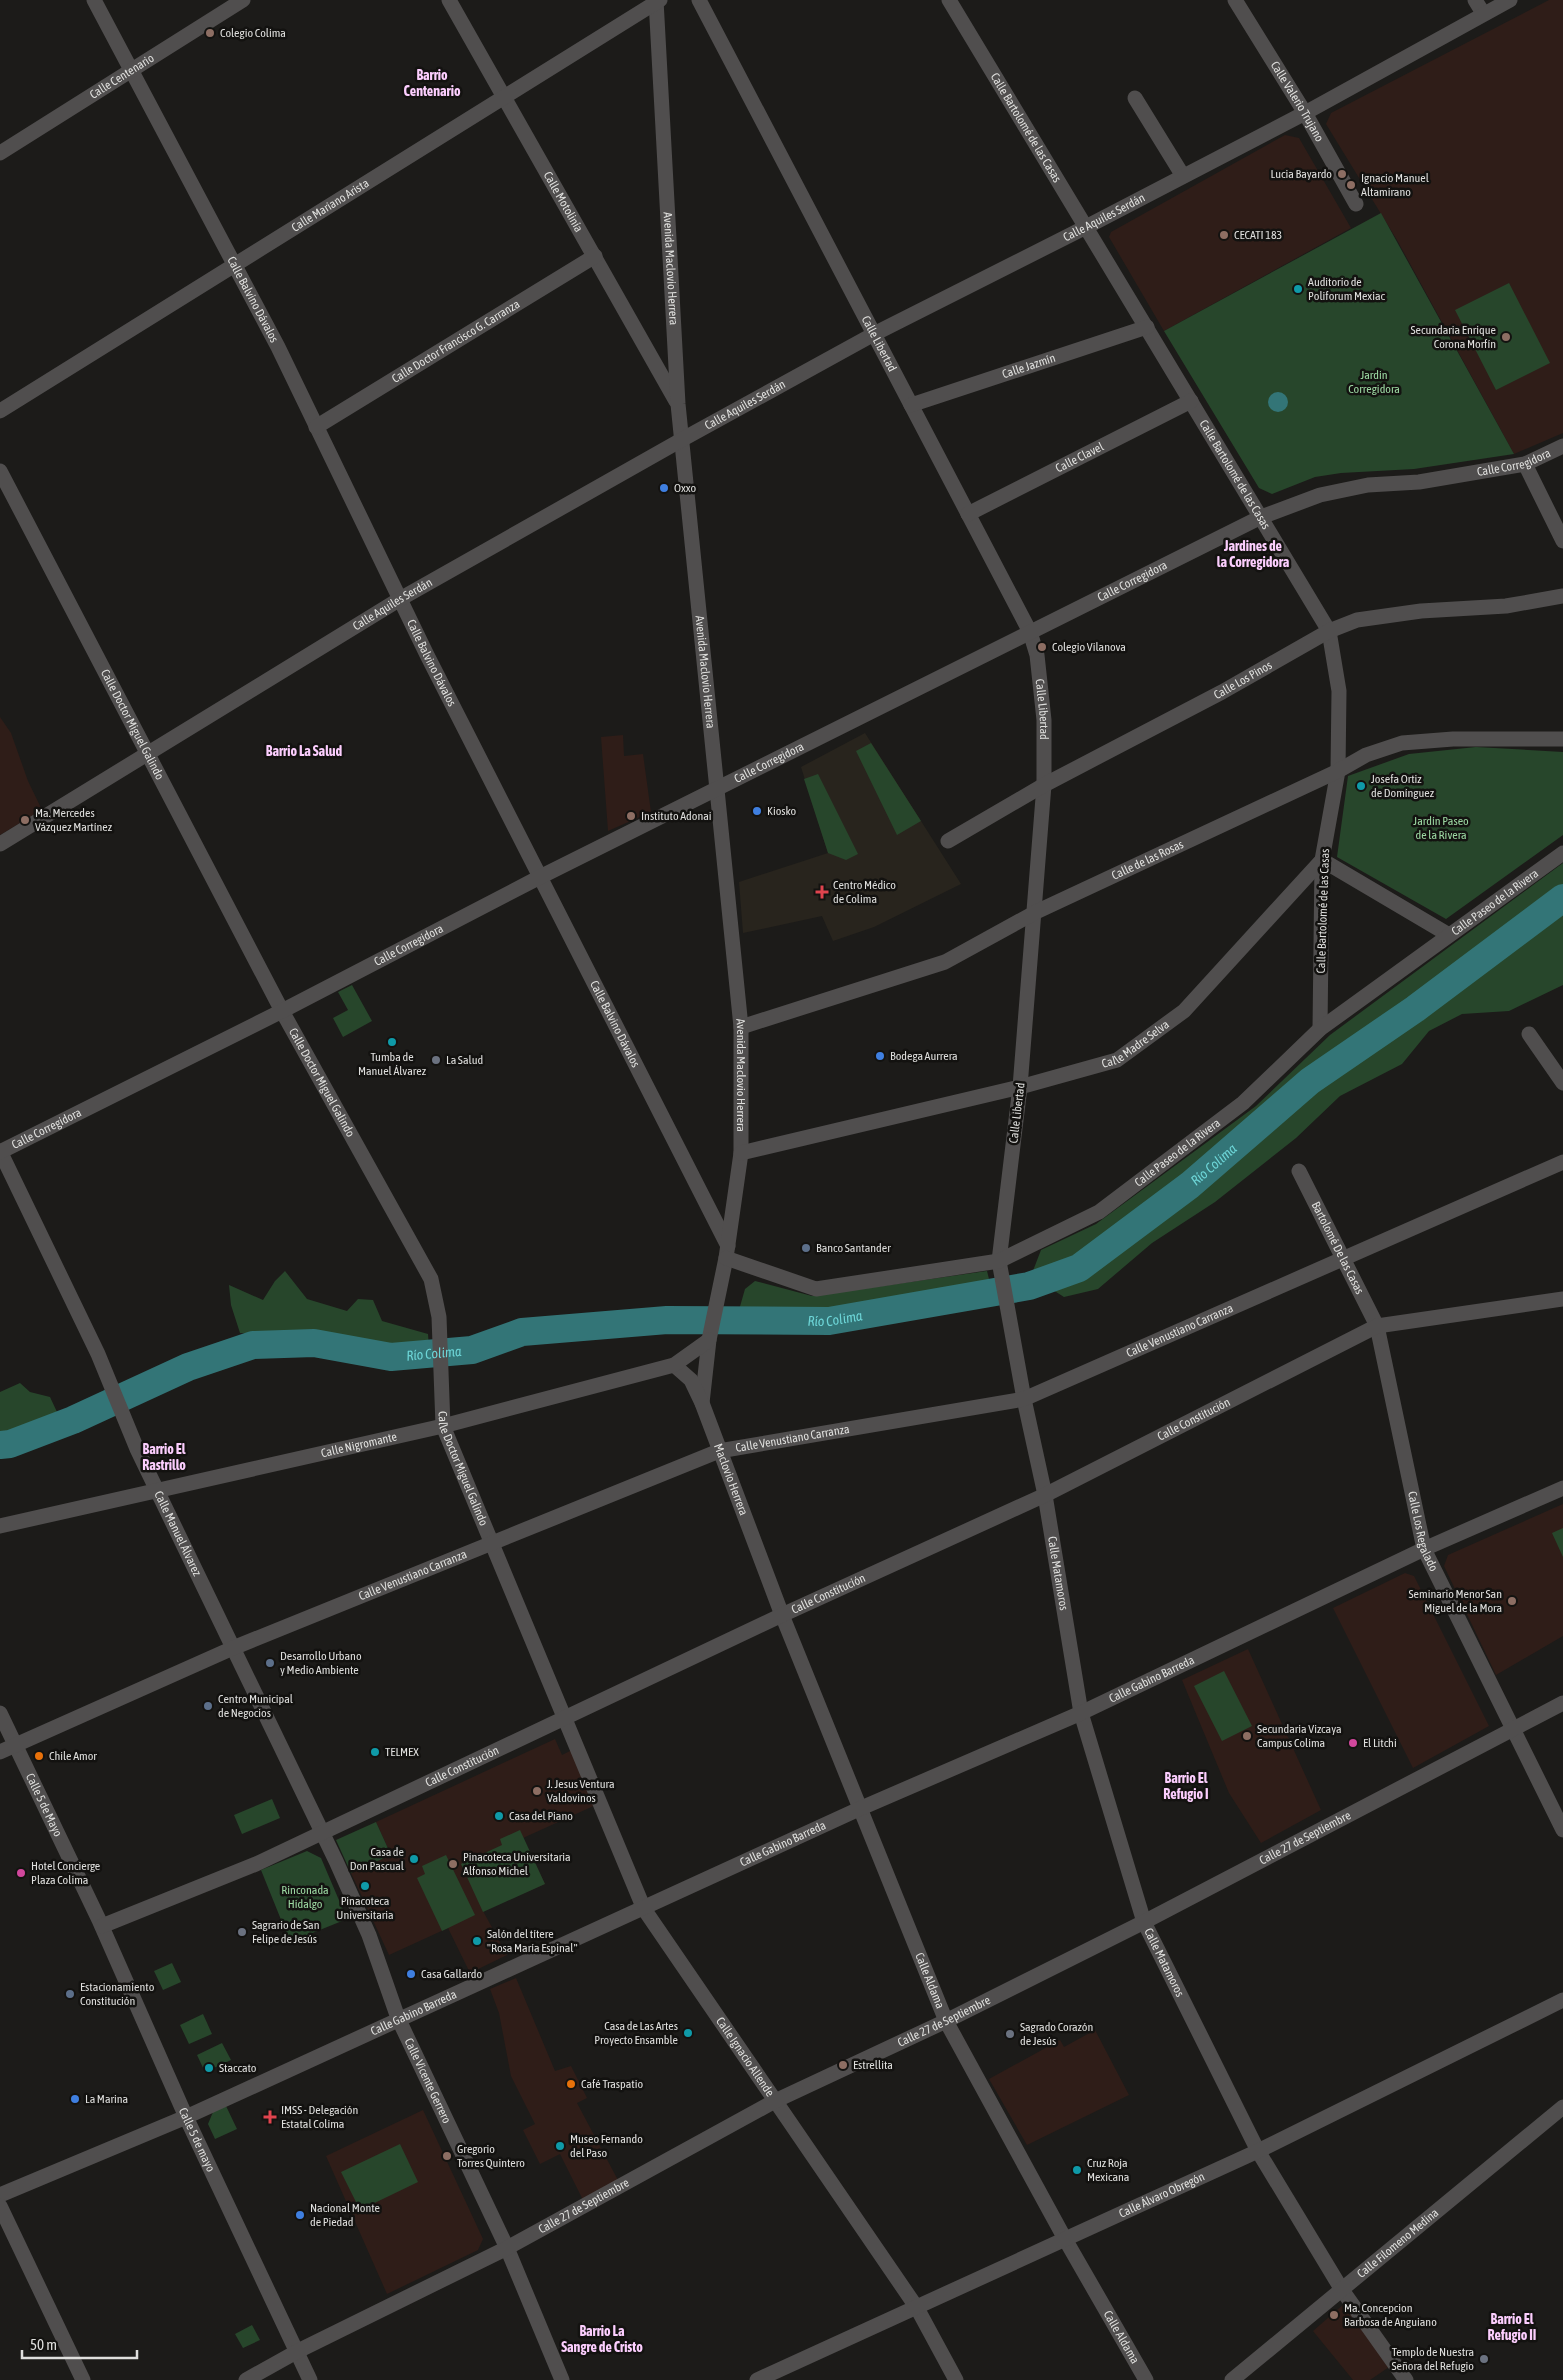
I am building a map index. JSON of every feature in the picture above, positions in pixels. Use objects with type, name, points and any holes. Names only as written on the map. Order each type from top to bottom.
[{"type":"street","name":"Calle Balvino Dávalos","points":[[94,0],[235,264],[400,599],[727,1252]]},
{"type":"street","name":"Calle Centenario","points":[[0,153],[243,0]]},
{"type":"street","name":"Calle Motolinía","points":[[449,0],[596,256],[678,404]]},
{"type":"street","name":"Calle Libertad","points":[[699,0],[1030,632],[1036,655],[1044,720],[1044,785],[1036,912],[1020,1088],[999,1262],[1024,1398],[1045,1495]]},
{"type":"street","name":"Calle Bartolomé de las Casas","points":[[950,0],[1330,631],[1339,691],[1338,771],[1322,860],[1320,1029]]},
{"type":"street","name":"Calle Valerio Trujano","points":[[1235,0],[1305,113],[1356,204]]},
{"type":"street","name":"Calle Aquiles Serdán","points":[[0,844],[147,752],[400,599],[683,439],[874,334],[1086,227],[1305,113],[1479,7],[1510,0]]},
{"type":"street","name":"Calle Mariano Arista","points":[[0,411],[657,1]]},
{"type":"street","name":"Avenida Maclovio Herrera","points":[[657,1],[678,404],[741,1027],[741,1153],[727,1252],[709,1340]]},
{"type":"street","points":[[1135,98],[1183,176]]},
{"type":"street","name":"Calle Doctor Francisco G. Carranza","points":[[316,427],[596,256]]},
{"type":"street","name":"Calle Jazmín","points":[[911,405],[1146,327]]},
{"type":"street","name":"Calle Clavel","points":[[968,514],[1191,401]]},
{"type":"street","name":"Calle Corregidora","points":[[0,1152],[282,1011],[540,876],[1261,517],[1320,495],[1368,485],[1419,482],[1525,464],[1563,446]]},
{"type":"street","points":[[1525,464],[1563,542]]},
{"type":"street","name":"Calle Doctor Miguel Galindo","points":[[0,471],[282,1011],[431,1280],[439,1317],[443,1378],[443,1426],[564,1719]]},
{"type":"street","name":"Calle Los Pinos","points":[[948,841],[1044,785],[1222,692],[1330,631],[1366,619],[1421,611],[1506,606],[1563,596]]},
{"type":"street","name":"Calle de las Rosas","points":[[741,1027],[946,962],[1036,912],[1338,771],[1366,755],[1402,743],[1453,739],[1563,739]]},
{"type":"street","name":"Calle Paseo de la Rivera","points":[[727,1252],[816,1288],[999,1262],[1099,1212],[1243,1103],[1320,1029],[1563,853]]},
{"type":"street","points":[[1322,860],[1449,935]]},
{"type":"street","name":"Calle Madre Selva","points":[[741,1153],[1020,1088],[1117,1060],[1184,1011],[1322,860]]},
{"type":"street","points":[[1529,1034],[1563,1083]]},
{"type":"street","name":"Calle Manuel Álvarez","points":[[0,1152],[98,1354],[137,1449],[322,1833]]},
{"type":"street","name":"Calle Venustiano Carranza","points":[[0,1752],[233,1648],[719,1450],[1024,1398],[1563,1162]]},
{"type":"street","name":"Bartolomé De las Casas","points":[[1299,1171],[1376,1326]]},
{"type":"street","name":"Calle Constitución","points":[[102,1926],[256,1864],[782,1615],[1045,1495],[1376,1326],[1563,1299]]},
{"type":"street","name":"Calle Los Regalado","points":[[1376,1326],[1424,1549],[1563,1830]]},
{"type":"street","name":"Calle Nigromante","points":[[0,1526],[443,1426],[674,1365],[709,1340]]},
{"type":"street","name":"Maclovio Herrera","points":[[709,1340],[702,1403],[782,1615]]},
{"type":"street","points":[[674,1365],[691,1380],[702,1403]]},
{"type":"street","name":"Calle Gabino Barreda","points":[[0,2195],[186,2117],[398,2018],[644,1909],[859,1809],[1081,1713],[1424,1549],[1563,1488]]},
{"type":"street","name":"Calle Matamoros","points":[[1045,1495],[1081,1713],[1144,1922],[1258,2150],[1342,2290],[1406,2380]]},
{"type":"street","name":"Calle Aldama","points":[[782,1615],[946,2021],[1065,2239],[1146,2380]]},
{"type":"street","name":"Calle 27 de Septiembre","points":[[246,2380],[298,2351],[507,2248],[775,2101],[946,2021],[1144,1922],[1563,1703]]},
{"type":"street","name":"Calle 5 de Mayo","points":[[0,1713],[102,1926]]},
{"type":"street","name":"Calle Ignacio Allende","points":[[564,1719],[644,1909],[917,2308],[956,2380]]},
{"type":"street","name":"Calle Vicente Gerrero","points":[[322,1833],[369,1935],[398,2018],[507,2248],[562,2380]]},
{"type":"street","name":"Calle 5 de mayo","points":[[102,1926],[186,2117],[298,2351],[310,2380]]},
{"type":"street","name":"Calle Álvaro Obregón","points":[[756,2380],[917,2308],[1258,2150],[1563,2000]]},
{"type":"street","name":"Calle Filomeno Medina","points":[[1232,2380],[1563,2107]]},
{"type":"street","points":[[0,2206],[82,2380]]},
{"type":"street","points":[[0,2239],[9,2225]]},
{"type":"shaded area","points":[[1549,0],[1563,0],[1563,433],[1514,454],[1397,240],[1326,124],[1331,113]]},
{"type":"shaded area","name":"CECATI 183","points":[[1285,135],[1299,138],[1351,228],[1164,331],[1109,237],[1111,232]]},
{"type":"shaded area","points":[[0,717],[11,733],[28,781],[42,810],[0,835]]},
{"type":"shaded area","name":"Centro Médico de Colima","points":[[865,733],[961,884],[874,927],[833,941],[822,916],[743,933],[739,882],[828,853],[801,767]]},
{"type":"shaded area","points":[[623,735],[624,756],[643,754],[651,812],[608,831],[601,737]]},
{"type":"shaded area","name":"Seminario Menor San Miguel de la Mora","points":[[1563,1504],[1563,1636],[1496,1675],[1444,1566],[1448,1555]]},
{"type":"shaded area","points":[[1405,1573],[1414,1576],[1489,1726],[1413,1768],[1333,1608]]},
{"type":"shaded area","name":"Secundaria Vizcaya Campus Colima","points":[[1248,1649],[1321,1810],[1261,1843],[1229,1793],[1182,1680]]},
{"type":"shaded area","name":"Pinacoteca Universitaria Alfonso Michel","points":[[555,1739],[562,1755],[572,1750],[598,1804],[523,1838],[545,1884],[483,1911],[507,1955],[470,1973],[448,1928],[389,1955],[351,1873],[391,1855],[376,1822]]},
{"type":"shaded area","points":[[516,1978],[555,2071],[571,2066],[587,2098],[577,2103],[619,2182],[583,2200],[560,2154],[540,2164],[523,2130],[535,2124],[511,2076],[499,2013],[490,1989]]},
{"type":"shaded area","points":[[1095,2030],[1129,2095],[1027,2145],[989,2079],[1060,2040],[1064,2047]]},
{"type":"shaded area","points":[[423,2110],[483,2239],[478,2250],[387,2294],[326,2156]]},
{"type":"shaded area","points":[[1344,2304],[1389,2367],[1370,2380],[1353,2380],[1313,2331]]},
{"type":"green space","name":"Jardin Corregidora","points":[[1381,213],[1514,454],[1414,469],[1341,473],[1315,477],[1272,494],[1259,488],[1164,331]]},
{"type":"green space","points":[[1509,283],[1550,363],[1496,390],[1455,310]]},
{"type":"green space","points":[[871,743],[921,821],[897,835],[856,751]]},
{"type":"green space","name":"Jardín Paseo de la Rivera","points":[[1476,747],[1563,752],[1563,835],[1446,919],[1337,857],[1348,776],[1409,754]]},
{"type":"green space","points":[[818,774],[858,854],[846,860],[828,853],[804,779]]},
{"type":"green space","points":[[1563,863],[1563,985],[1509,1011],[1462,1014],[1429,1031],[1402,1064],[1340,1096],[1296,1138],[1215,1202],[1152,1243],[1098,1289],[1064,1297],[1031,1276],[1041,1250],[1096,1224],[1256,1106],[1330,1035]]},
{"type":"green space","points":[[352,985],[372,1021],[343,1037],[333,1018],[348,1010],[338,992]]},
{"type":"green space","points":[[285,1271],[307,1299],[347,1311],[358,1299],[373,1300],[382,1321],[428,1334],[429,1347],[390,1352],[304,1336],[240,1333],[231,1305],[229,1285],[263,1300],[275,1281]]},
{"type":"green space","points":[[987,1271],[991,1287],[970,1293],[930,1293],[907,1304],[884,1302],[862,1309],[828,1315],[814,1308],[800,1316],[753,1317],[739,1310],[745,1289],[755,1281],[812,1296]]},
{"type":"green space","points":[[20,1383],[30,1392],[50,1397],[57,1412],[10,1436],[0,1437],[0,1392]]},
{"type":"green space","points":[[1563,1528],[1563,1557],[1552,1533]]},
{"type":"green space","points":[[1224,1671],[1252,1726],[1222,1741],[1194,1686]]},
{"type":"green space","points":[[272,1799],[280,1818],[242,1834],[234,1815]]},
{"type":"green space","points":[[376,1822],[391,1855],[351,1873],[336,1840]]},
{"type":"green space","points":[[520,1830],[545,1884],[483,1912],[461,1864],[502,1845],[500,1839]]},
{"type":"green space","name":"Rinconada Hidalgo","points":[[307,1851],[321,1858],[347,1919],[290,1942],[261,1870]]},
{"type":"green space","points":[[446,1855],[475,1915],[442,1931],[417,1878],[425,1874],[422,1866]]},
{"type":"green space","points":[[172,1963],[181,1982],[163,1990],[154,1971]]},
{"type":"green space","points":[[203,2014],[212,2034],[189,2044],[180,2025]]},
{"type":"green space","points":[[222,2043],[231,2060],[205,2072],[197,2055]]},
{"type":"green space","points":[[226,2106],[237,2129],[215,2139],[208,2124],[213,2112]]},
{"type":"green space","points":[[400,2144],[418,2182],[360,2210],[341,2172]]},
{"type":"green space","points":[[252,2325],[260,2340],[243,2348],[235,2334]]},
{"type":"water","points":[[1278,392],[1285,395],[1288,402],[1285,409],[1278,412],[1271,409],[1268,402],[1271,395]]},
{"type":"waterway","name":"Río Colima","points":[[0,1445],[10,1444],[73,1420],[188,1367],[253,1345],[314,1343],[391,1357],[472,1350],[522,1332],[667,1320],[829,1321],[1029,1286],[1079,1268],[1190,1185],[1310,1081],[1415,1009],[1563,898]]},
{"type":"place","name":"Colegio Colima","points":[[210,33]]},
{"type":"place","name":"Lucia Bayardo","points":[[1342,174]]},
{"type":"place","name":"Ignacio Manuel Altamirano","points":[[1351,185]]},
{"type":"place","name":"CECATI 183","points":[[1224,235]]},
{"type":"place","name":"Auditorio de Poliforum Mexiac","points":[[1298,289]]},
{"type":"place","name":"Secundaria Enrique Corona Morfín","points":[[1506,337]]},
{"type":"place","name":"Oxxo","points":[[664,488]]},
{"type":"place","name":"Colegio Vilanova","points":[[1042,647]]},
{"type":"place","name":"Josefa Ortiz de Domínguez","points":[[1361,786]]},
{"type":"place","name":"Kiosko","points":[[757,811]]},
{"type":"place","name":"Instituto Adonai","points":[[631,816]]},
{"type":"place","name":"Ma. Mercedes Vázquez Martínez","points":[[25,820]]},
{"type":"place","name":"Centro Médico de Colima","points":[[822,892]]},
{"type":"place","name":"Tumba de Manuel Álvarez","points":[[392,1042]]},
{"type":"place","name":"Bodega Aurrera","points":[[880,1056]]},
{"type":"place","name":"La Salud","points":[[436,1060]]},
{"type":"place","name":"Banco Santander","points":[[806,1248]]},
{"type":"place","name":"Seminario Menor San Miguel de la Mora","points":[[1512,1601]]},
{"type":"place","name":"Desarrollo Urbano y Medio Ambiente","points":[[270,1663]]},
{"type":"place","name":"Centro Municipal de Negocios","points":[[208,1706]]},
{"type":"place","name":"Secundaria Vizcaya Campus Colima","points":[[1247,1736]]},
{"type":"place","name":"El Litchi","points":[[1353,1743]]},
{"type":"place","name":"TELMEX","points":[[375,1752]]},
{"type":"place","name":"Chile Amor","points":[[39,1756]]},
{"type":"place","name":"J. Jesus Ventura Valdovinos","points":[[537,1791]]},
{"type":"place","name":"Casa del Piano","points":[[499,1816]]},
{"type":"place","name":"Casa de Don Pascual","points":[[414,1859]]},
{"type":"place","name":"Pinacoteca Universitaria Alfonso Michel","points":[[453,1864]]},
{"type":"place","name":"Hotel Concierge Plaza Colima","points":[[21,1873]]},
{"type":"place","name":"Pinacoteca Universitaria","points":[[365,1886]]},
{"type":"place","name":"Sagrario de San Felipe de Jesús","points":[[242,1932]]},
{"type":"place","name":"Salón del títere \"Rosa María Espinal\"","points":[[477,1941]]},
{"type":"place","name":"Casa Gallardo","points":[[411,1974]]},
{"type":"place","name":"Estacionamiento Constitución","points":[[70,1994]]},
{"type":"place","name":"Casa de Las Artes Proyecto Ensamble","points":[[688,2033]]},
{"type":"place","name":"Sagrado Corazón de Jesús","points":[[1010,2034]]},
{"type":"place","name":"Estrellita","points":[[843,2065]]},
{"type":"place","name":"Staccato","points":[[209,2068]]},
{"type":"place","name":"Café Traspatio","points":[[571,2084]]},
{"type":"place","name":"La Marina","points":[[75,2099]]},
{"type":"place","name":"IMSS - Delegación Estatal Colima","points":[[270,2117]]},
{"type":"place","name":"Museo Fernando del Paso","points":[[560,2146]]},
{"type":"place","name":"Gregorio Torres Quintero","points":[[447,2156]]},
{"type":"place","name":"Cruz Roja Mexicana","points":[[1077,2170]]},
{"type":"place","name":"Nacional Monte de Piedad","points":[[300,2215]]},
{"type":"place","name":"Ma. Concepcion Barbosa de Anguiano","points":[[1334,2315]]},
{"type":"place","name":"Templo de Nuestra Señora del Refugio","points":[[1484,2359]]},
{"type":"district","name":"Barrio Centenario","points":[[432,84]]},
{"type":"district","name":"Jardines de la Corregidora","points":[[1253,554]]},
{"type":"district","name":"Barrio La Salud","points":[[304,751]]},
{"type":"district","name":"Barrio El Rastrillo","points":[[164,1458]]},
{"type":"district","name":"Barrio El Refugio I","points":[[1186,1786]]},
{"type":"district","name":"Barrio El Refugio II","points":[[1512,2328]]},
{"type":"district","name":"Barrio La Sangre de Cristo","points":[[602,2340]]}]
